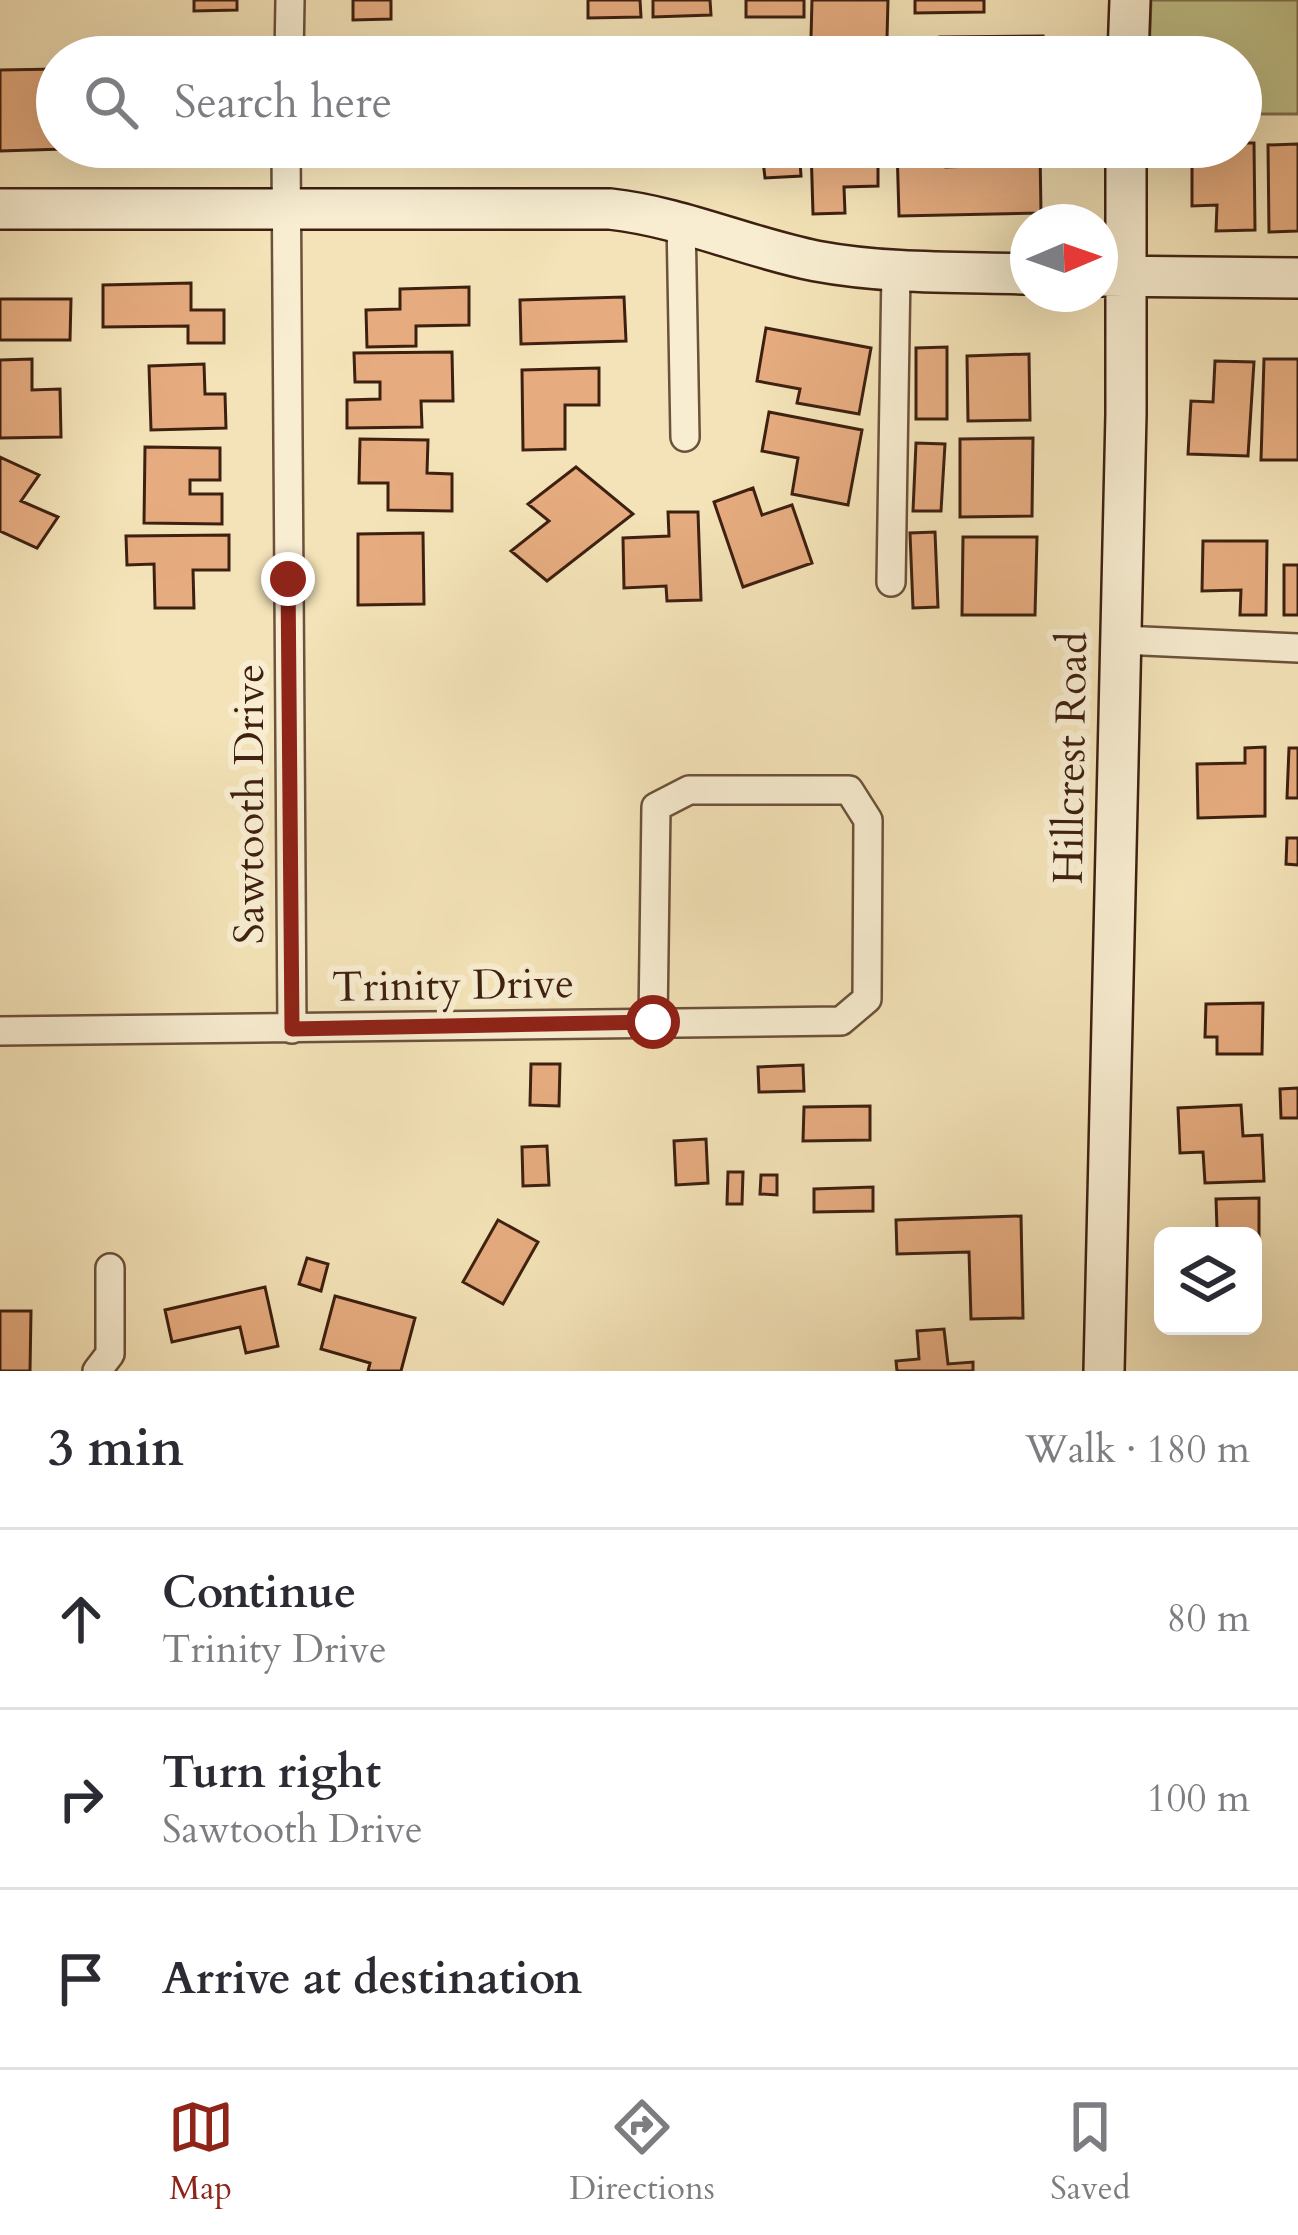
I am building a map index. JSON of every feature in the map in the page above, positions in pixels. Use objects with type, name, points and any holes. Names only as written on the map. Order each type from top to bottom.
[{"type":"street","points":[[289,36],[290,0]]},
{"type":"street","points":[[1129,36],[1130,0]]},
{"type":"street","name":"Sawtooth Drive","points":[[286,168],[292,1029]]},
{"type":"street","name":"Hillcrest Road","points":[[1118,221],[1124,168]]},
{"type":"street","points":[[0,209],[610,209],[681,219],[816,260],[896,271],[1010,274]]},
{"type":"street","points":[[681,219],[685,436]]},
{"type":"street","points":[[891,582],[896,271]]},
{"type":"street","points":[[1118,276],[1298,278]]},
{"type":"street","name":"Hillcrest Road","points":[[1104,1371],[1121,640],[1113,312]]},
{"type":"street","points":[[1121,640],[1298,648]]},
{"type":"street","name":"Trinity Drive","points":[[0,1031],[841,1021],[867,999],[868,820],[849,790],[689,790],[656,807],[653,1022]]},
{"type":"street","points":[[97,1371],[110,1354],[110,1268]]},
{"type":"green space","points":[[1151,0],[1298,0],[1298,114],[1262,114],[1262,36],[1150,36]]},
{"type":"building","points":[[194,0],[237,0],[237,10],[194,11]]},
{"type":"building","points":[[353,0],[391,0],[391,19],[353,20]]},
{"type":"building","points":[[588,0],[640,0],[641,17],[588,18]]},
{"type":"building","points":[[653,0],[710,0],[711,15],[653,17]]},
{"type":"building","points":[[746,0],[804,0],[804,17],[746,17]]},
{"type":"building","points":[[812,0],[888,0],[887,36],[811,36]]},
{"type":"building","points":[[915,0],[984,0],[984,12],[915,13]]},
{"type":"building","points":[[36,69],[36,150],[0,151],[0,70]]},
{"type":"building","points":[[1298,144],[1298,231],[1269,232],[1268,145]]},
{"type":"building","points":[[764,168],[800,168],[801,176],[765,178]]},
{"type":"building","points":[[812,168],[878,168],[878,186],[844,187],[845,213],[813,214]]},
{"type":"building","points":[[898,168],[1040,168],[1041,204],[1010,204],[1010,214],[899,216]]},
{"type":"building","points":[[1192,168],[1254,168],[1255,230],[1216,231],[1217,205],[1192,206]]},
{"type":"building","points":[[191,283],[191,310],[224,310],[224,343],[188,343],[188,326],[103,327],[103,285]]},
{"type":"building","points":[[469,287],[469,325],[416,326],[416,346],[367,347],[366,310],[400,309],[400,289]]},
{"type":"building","points":[[624,297],[626,341],[521,344],[520,300]]},
{"type":"building","points":[[0,299],[71,299],[70,340],[0,340]]},
{"type":"building","points":[[766,328],[871,348],[859,414],[797,403],[800,389],[757,381]]},
{"type":"building","points":[[947,347],[947,419],[916,419],[916,348]]},
{"type":"building","points":[[452,352],[453,401],[421,401],[422,427],[347,428],[347,400],[380,399],[380,382],[355,382],[354,353]]},
{"type":"building","points":[[1029,354],[1030,420],[968,421],[967,356]]},
{"type":"building","points":[[32,359],[32,390],[60,389],[61,437],[0,438],[0,360]]},
{"type":"building","points":[[1264,359],[1298,359],[1298,460],[1261,460]]},
{"type":"building","points":[[1215,361],[1254,362],[1248,456],[1188,454],[1191,401],[1213,402]]},
{"type":"building","points":[[204,364],[205,394],[225,394],[226,428],[151,430],[149,366]]},
{"type":"building","points":[[599,368],[599,405],[565,405],[565,449],[523,450],[522,370]]},
{"type":"building","points":[[769,412],[862,430],[848,505],[792,494],[798,458],[762,451]]},
{"type":"building","points":[[1033,438],[1032,516],[960,517],[960,439]]},
{"type":"building","points":[[360,439],[428,440],[427,473],[452,474],[452,511],[388,510],[388,483],[359,483]]},
{"type":"building","points":[[916,443],[945,444],[941,511],[913,511]]},
{"type":"building","points":[[145,447],[220,448],[220,480],[190,480],[190,494],[222,494],[222,524],[144,523]]},
{"type":"building","points":[[0,457],[39,475],[21,501],[58,517],[37,548],[0,531]]},
{"type":"building","points":[[576,467],[633,514],[547,581],[511,551],[549,521],[528,504]]},
{"type":"building","points":[[753,488],[762,515],[792,505],[812,563],[743,587],[714,502]]},
{"type":"building","points":[[668,512],[698,512],[701,600],[667,601],[666,586],[624,588],[623,538],[669,536]]},
{"type":"building","points":[[935,532],[938,607],[913,608],[910,533]]},
{"type":"building","points":[[423,533],[424,604],[358,605],[358,534]]},
{"type":"building","points":[[229,535],[229,570],[193,570],[194,608],[155,608],[154,564],[127,565],[126,536]]},
{"type":"building","points":[[963,537],[1037,537],[1035,615],[962,615]]},
{"type":"building","points":[[1203,541],[1267,541],[1266,615],[1240,615],[1241,590],[1202,591]]},
{"type":"building","points":[[1284,565],[1298,565],[1298,615],[1284,615]]},
{"type":"building","points":[[1265,747],[1265,816],[1198,818],[1197,764],[1245,763],[1245,748]]},
{"type":"building","points":[[1289,748],[1298,748],[1298,798],[1287,798]]},
{"type":"building","points":[[1287,838],[1298,838],[1298,865],[1286,864]]},
{"type":"building","points":[[1263,1003],[1262,1054],[1217,1054],[1217,1037],[1205,1037],[1206,1004]]},
{"type":"building","points":[[531,1064],[560,1064],[559,1106],[530,1105]]},
{"type":"building","points":[[803,1065],[804,1091],[759,1092],[758,1067]]},
{"type":"building","points":[[1298,1088],[1298,1118],[1281,1118],[1280,1089]]},
{"type":"building","points":[[1241,1105],[1243,1136],[1262,1135],[1264,1181],[1205,1183],[1203,1152],[1180,1153],[1178,1108]]},
{"type":"building","points":[[870,1106],[870,1140],[803,1141],[804,1107]]},
{"type":"building","points":[[706,1139],[708,1183],[676,1185],[674,1141]]},
{"type":"building","points":[[547,1146],[549,1185],[523,1186],[522,1147]]},
{"type":"building","points":[[728,1172],[743,1172],[742,1204],[727,1204]]},
{"type":"building","points":[[761,1175],[777,1175],[777,1195],[760,1194]]},
{"type":"building","points":[[873,1187],[873,1211],[814,1212],[814,1189]]},
{"type":"building","points":[[1259,1198],[1259,1227],[1217,1227],[1216,1199]]},
{"type":"building","points":[[1021,1216],[1023,1318],[971,1319],[969,1252],[897,1254],[896,1220]]},
{"type":"building","points":[[498,1220],[538,1242],[503,1304],[463,1282]]},
{"type":"building","points":[[307,1258],[328,1264],[321,1291],[299,1284]]},
{"type":"building","points":[[265,1287],[278,1346],[246,1353],[240,1327],[172,1342],[165,1310]]},
{"type":"building","points":[[335,1296],[415,1318],[401,1371],[368,1371],[370,1363],[321,1349]]},
{"type":"building","points":[[0,1311],[31,1311],[30,1371],[0,1371]]},
{"type":"building","points":[[944,1329],[948,1364],[973,1362],[973,1371],[897,1371],[896,1361],[919,1359],[917,1331]]},
{"type":"route","points":[[288,579],[292,1029],[653,1022]]}]
